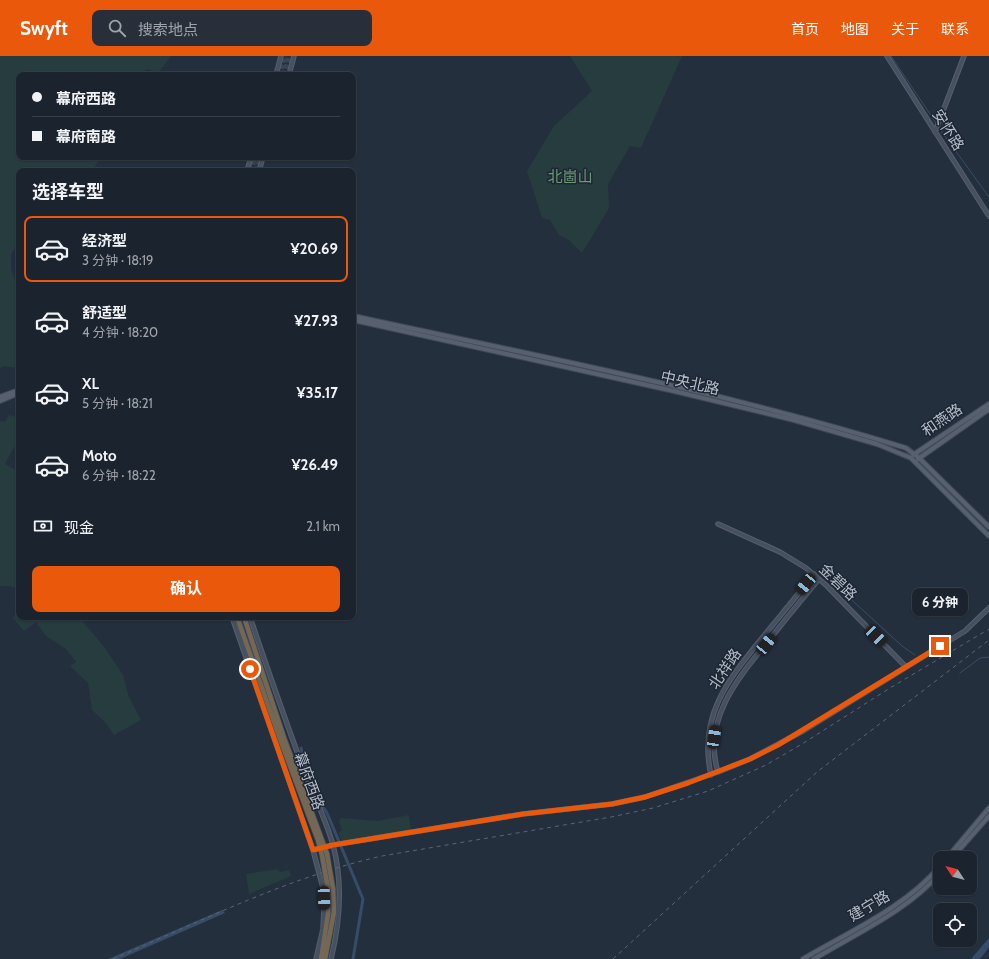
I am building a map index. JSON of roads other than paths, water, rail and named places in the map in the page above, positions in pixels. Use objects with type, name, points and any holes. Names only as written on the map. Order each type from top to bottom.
[{"type":"highway","name":"幕府西路","points":[[237,620],[282,739],[322,855],[334,912],[325,959]]},
{"type":"highway","name":"幕府西路","points":[[245,620],[282,739]]},
{"type":"highway","name":"幕府西路","points":[[320,959],[328,914],[330,889]]},
{"type":"main road","name":"中央北路","points":[[356,317],[668,385],[785,413],[906,448],[919,458],[989,527]]},
{"type":"main road","name":"中央北路","points":[[356,321],[674,391],[794,420],[877,444],[911,458],[989,536]]},
{"type":"main road","points":[[0,397],[16,391]]},
{"type":"main road","points":[[0,401],[16,394]]},
{"type":"main road","name":"和燕路","points":[[911,458],[914,454],[989,404]]},
{"type":"main road","name":"和燕路","points":[[915,462],[989,409]]},
{"type":"main road","points":[[953,851],[989,808]]},
{"type":"main road","points":[[958,851],[989,816]]},
{"type":"main road","name":"建宁路","points":[[804,959],[896,904],[923,885],[933,874]]},
{"type":"main road","name":"建宁路","points":[[814,959],[896,910],[923,890],[933,880]]},
{"type":"street","points":[[277,72],[281,56]]},
{"type":"street","points":[[290,72],[294,56]]},
{"type":"street","name":"安怀路","points":[[887,56],[989,216]]},
{"type":"street","points":[[935,132],[964,56]]},
{"type":"street","name":"金碧路","points":[[718,524],[786,555],[814,574],[906,667]]},
{"type":"street","name":"北祥路","points":[[712,775],[708,751],[714,712],[727,682],[814,574]]},
{"type":"street","name":"北祥路","points":[[718,772],[714,751],[714,737],[719,714],[733,685],[819,579]]},
{"type":"street","points":[[798,594],[802,594],[803,598]]},
{"type":"street","points":[[313,850],[333,845],[347,844],[523,814],[612,804],[645,797],[712,775],[778,745],[965,631],[989,608]]},
{"type":"street","name":"幕府西路","points":[[233,620],[313,850],[323,888],[323,929],[316,959]]},
{"type":"street","name":"幕府西路","points":[[251,620],[304,772],[333,845],[339,903],[336,939],[330,959]]},
{"type":"street","points":[[708,751],[711,753],[714,751]]},
{"type":"street","points":[[307,833],[326,828]]},
{"type":"water","points":[[222,910],[225,913],[120,959],[108,959]]},
{"type":"water","points":[[989,938],[989,947],[980,959],[971,959]]},
{"type":"waterway","points":[[891,56],[936,123]]},
{"type":"waterway","points":[[939,128],[989,197]]},
{"type":"waterway","points":[[830,580],[902,646],[915,655]]},
{"type":"waterway","points":[[960,673],[980,658],[989,657]]},
{"type":"waterway","points":[[301,748],[313,791],[327,813],[363,899],[353,959]]},
{"type":"tunnel","points":[[280,72],[285,56]]},
{"type":"tunnel","points":[[285,72],[289,56]]},
{"type":"tunnel","points":[[252,168],[254,160]]},
{"type":"tunnel","points":[[257,168],[259,160]]},
{"type":"railway","points":[[113,959],[246,901],[347,865],[382,856],[611,817],[653,808],[708,791],[766,765],[989,629]]},
{"type":"railway","points":[[613,959],[817,772],[989,640]]},
{"type":"park label","name":"北崮山","points":[[570,177]]}]
